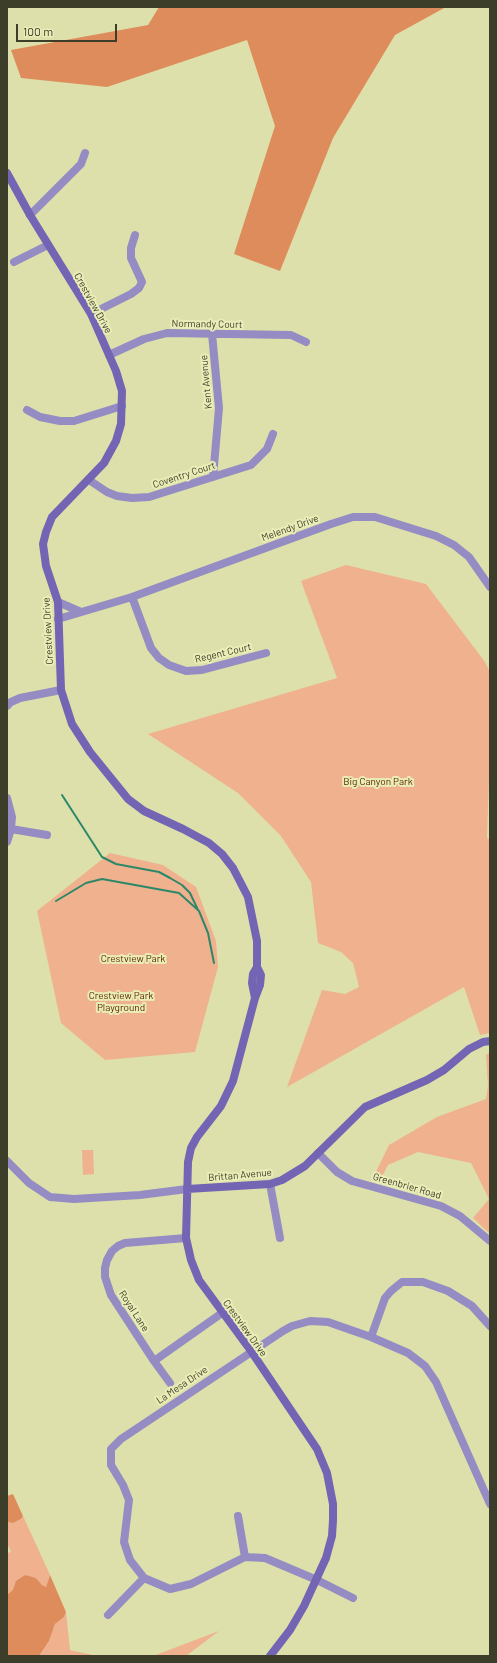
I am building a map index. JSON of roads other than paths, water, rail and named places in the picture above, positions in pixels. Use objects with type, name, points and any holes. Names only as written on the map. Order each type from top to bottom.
[{"type":"street","points":[[30,215],[81,164],[85,153]]},
{"type":"street","name":"Crestview Drive","points":[[7,173],[30,215],[91,314],[116,371],[122,391],[121,424],[116,441],[104,463],[52,517],[46,532],[44,544],[46,566],[58,602],[61,690],[72,724],[90,752],[128,799],[144,811],[209,843],[222,854],[233,868],[248,897],[257,941],[256,967],[261,975],[260,985],[255,998],[233,1081],[221,1106],[197,1136],[191,1148],[188,1162],[186,1238],[191,1260],[199,1280],[251,1351],[317,1449],[327,1473],[333,1504],[333,1525],[326,1558],[304,1606],[290,1630],[270,1656]]},
{"type":"street","points":[[91,314],[131,294],[139,288],[142,282],[131,258],[131,248],[135,235]]},
{"type":"street","points":[[14,262],[48,245]]},
{"type":"street","name":"Normandy Court","points":[[109,355],[144,339],[167,333],[291,335],[306,342]]},
{"type":"street","name":"Kent Avenue","points":[[212,334],[219,408],[213,477]]},
{"type":"street","points":[[27,410],[40,417],[60,421],[74,421],[122,406]]},
{"type":"street","name":"Coventry Court","points":[[89,480],[107,492],[117,496],[132,498],[149,497],[251,465],[267,449],[273,434]]},
{"type":"street","name":"Melendy Drive","points":[[58,619],[132,597],[353,517],[375,517],[436,536],[454,545],[469,557],[490,586]]},
{"type":"street","name":"Regent Court","points":[[132,597],[151,648],[159,658],[170,665],[186,670],[202,670],[266,653]]},
{"type":"street","points":[[58,602],[81,612]]},
{"type":"street","points":[[7,706],[20,698],[61,690]]},
{"type":"street","points":[[7,798],[12,817],[11,829],[7,842]]},
{"type":"street","points":[[11,829],[47,835]]},
{"type":"street","name":"Brittan Avenue","points":[[7,1161],[29,1183],[50,1198],[74,1199],[140,1195],[187,1189],[270,1184],[282,1180],[305,1166],[353,1117],[365,1107],[427,1080],[444,1070],[469,1049],[490,1041]]},
{"type":"street","name":"Greenbrier Road","points":[[318,1153],[337,1172],[352,1181],[441,1206],[460,1216],[490,1240]]},
{"type":"street","points":[[270,1184],[280,1238]]},
{"type":"street","name":"Royal Lane","points":[[170,1383],[110,1295],[105,1268],[112,1251],[125,1243],[186,1238]]},
{"type":"street","points":[[370,1337],[385,1298],[391,1290],[402,1282],[423,1282],[448,1291],[472,1306],[490,1326]]},
{"type":"street","points":[[154,1361],[222,1313]]},
{"type":"street","name":"La Mesa Drive","points":[[353,1598],[317,1580],[265,1558],[245,1557],[192,1584],[170,1589],[144,1578],[130,1560],[124,1542],[129,1500],[123,1485],[111,1465],[111,1449],[121,1439],[251,1351],[292,1326],[310,1321],[328,1322],[370,1337],[408,1354],[425,1366],[436,1382],[490,1504]]},
{"type":"street","points":[[238,1516],[245,1557]]},
{"type":"street","points":[[108,1615],[144,1578]]},
{"type":"waterway","points":[[62,795],[102,857],[116,864],[159,872],[170,878],[182,885],[190,893],[198,910]]},
{"type":"waterway","points":[[56,901],[86,883],[102,879],[179,893],[199,911],[208,933],[214,963]]},
{"type":"park label","name":"Big Canyon Park","points":[[378,782]]},
{"type":"park label","name":"Crestview Park","points":[[133,959]]},
{"type":"park label","name":"Crestview Park Playground","points":[[121,1002]]}]
